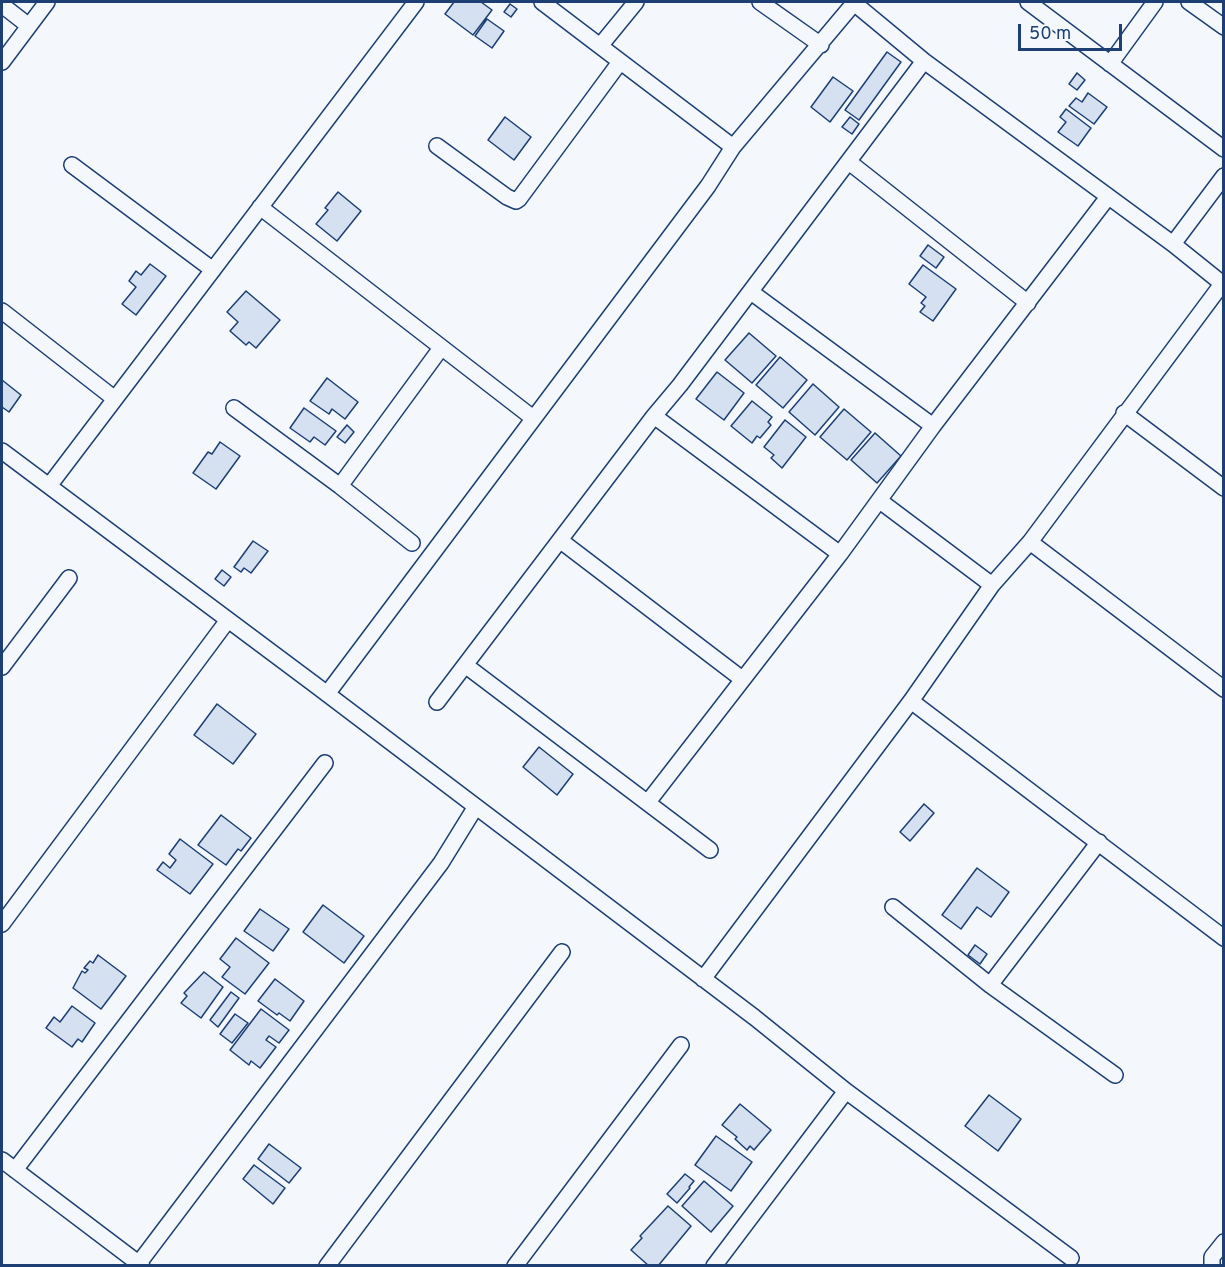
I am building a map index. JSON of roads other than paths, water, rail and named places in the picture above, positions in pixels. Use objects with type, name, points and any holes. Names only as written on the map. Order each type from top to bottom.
[{"type":"street","points":[[2,62],[47,2]]},
{"type":"street","points":[[49,486],[416,2]]},
{"type":"street","points":[[542,2],[733,147]]},
{"type":"street","points":[[600,46],[636,2]]},
{"type":"street","points":[[760,2],[821,45]]},
{"type":"street","points":[[327,694],[708,186],[733,147],[855,2],[924,61],[1173,244],[1223,284],[1124,413],[1030,542],[992,585],[911,701],[703,979]]},
{"type":"street","points":[[1028,2],[1224,149]]},
{"type":"street","points":[[1110,63],[1155,2]]},
{"type":"street","points":[[1190,2],[1224,27]]},
{"type":"street","points":[[2,5],[29,26]]},
{"type":"street","points":[[437,702],[654,416],[680,386],[924,61]]},
{"type":"street","points":[[437,146],[507,197],[516,201],[620,62]]},
{"type":"street","points":[[849,162],[1028,303]]},
{"type":"street","points":[[72,165],[213,270]]},
{"type":"street","points":[[1173,244],[1224,176]]},
{"type":"street","points":[[648,802],[840,554],[933,426],[1108,198]]},
{"type":"street","points":[[260,207],[533,418]]},
{"type":"street","points":[[751,292],[933,426]]},
{"type":"street","points":[[2,311],[115,399]]},
{"type":"street","points":[[340,486],[441,348]]},
{"type":"street","points":[[234,408],[340,486],[412,543]]},
{"type":"street","points":[[1124,413],[1224,488]]},
{"type":"street","points":[[654,416],[840,554]]},
{"type":"street","points":[[2,451],[754,1017],[846,1091],[1071,1258]]},
{"type":"street","points":[[880,501],[992,585]]},
{"type":"street","points":[[561,541],[742,679]]},
{"type":"street","points":[[1030,542],[1224,689]]},
{"type":"street","points":[[2,667],[69,578]]},
{"type":"street","points":[[2,924],[228,620]]},
{"type":"street","points":[[465,665],[710,850]]},
{"type":"street","points":[[911,701],[1224,938]]},
{"type":"street","points":[[15,1170],[325,763]]},
{"type":"street","points":[[2,1160],[140,1264],[441,863],[475,808]]},
{"type":"street","points":[[990,985],[1099,842]]},
{"type":"street","points":[[893,907],[990,985],[1115,1075]]},
{"type":"street","points":[[327,1266],[562,951]]},
{"type":"street","points":[[515,1266],[681,1045]]},
{"type":"street","points":[[714,1266],[846,1091]]},
{"type":"street","points":[[1212,1266],[1212,1257],[1224,1242]]}]
